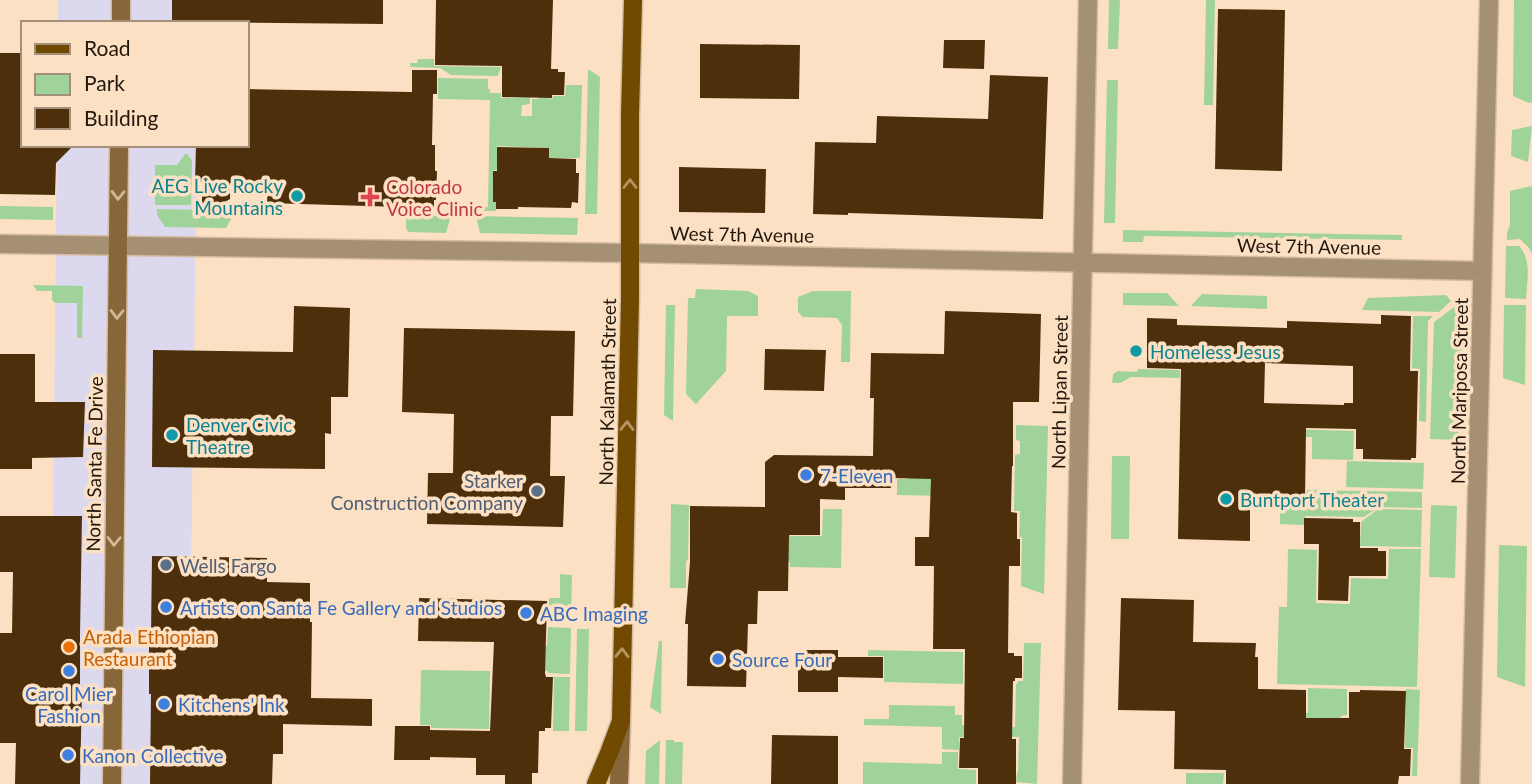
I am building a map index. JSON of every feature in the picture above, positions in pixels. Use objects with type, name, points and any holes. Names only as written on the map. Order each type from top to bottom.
[{"type":"main road","points":[[121,0],[121,21]]},
{"type":"main road","name":"North Kalamath Street","points":[[619,784],[633,0]]},
{"type":"main road","name":"North Santa Fe Drive","points":[[112,784],[119,147]]},
{"type":"main road","points":[[596,784],[621,721]]},
{"type":"street","name":"North Lipan Street","points":[[1072,784],[1087,0]]},
{"type":"street","name":"North Mariposa Street","points":[[1471,784],[1489,0]]},
{"type":"street","name":"West 7th Avenue","points":[[0,244],[630,253],[1482,271]]},
{"type":"shaded area","points":[[58,0],[199,0],[198,21],[58,21]]},
{"type":"shaded area","points":[[57,147],[197,147],[188,784],[50,784]]},
{"type":"green space","points":[[1109,0],[1120,0],[1118,49],[1108,49]]},
{"type":"green space","points":[[1206,0],[1215,0],[1213,105],[1204,105]]},
{"type":"green space","points":[[1514,0],[1532,0],[1532,102],[1529,103],[1513,96]]},
{"type":"green space","points":[[418,59],[434,59],[434,66],[501,67],[498,76],[451,75],[440,68],[410,67],[410,63],[417,63]]},
{"type":"green space","points":[[588,69],[600,77],[597,214],[585,214]]},
{"type":"green space","points":[[438,78],[488,79],[490,93],[501,93],[501,98],[530,97],[530,104],[522,105],[521,116],[532,116],[532,99],[539,99],[539,96],[552,99],[553,96],[565,96],[566,85],[582,85],[580,158],[549,158],[549,148],[497,146],[497,170],[493,170],[493,202],[496,202],[496,211],[475,211],[475,207],[488,207],[490,100],[438,99]]},
{"type":"green space","points":[[1107,80],[1118,80],[1115,223],[1104,223]]},
{"type":"green space","points":[[1532,126],[1528,162],[1511,156],[1512,130]]},
{"type":"green space","points":[[185,154],[192,160],[191,205],[155,205],[155,165],[177,165]]},
{"type":"green space","points":[[1532,186],[1532,254],[1520,239],[1507,240],[1507,233],[1510,225],[1510,191]]},
{"type":"green space","points":[[0,206],[53,207],[53,220],[0,219]]},
{"type":"green space","points":[[157,209],[235,212],[226,228],[165,227],[157,215]]},
{"type":"green space","points":[[406,215],[451,216],[446,233],[409,232],[406,229]]},
{"type":"green space","points":[[476,216],[578,218],[577,235],[480,233]]},
{"type":"green space","points":[[1123,230],[1402,235],[1402,240],[1144,236],[1143,242],[1123,242]]},
{"type":"green space","points":[[1506,246],[1519,246],[1526,257],[1526,299],[1505,298]]},
{"type":"green space","points":[[33,285],[83,286],[82,338],[77,338],[77,303],[55,303],[52,300],[52,291],[37,291]]},
{"type":"green space","points":[[696,289],[748,291],[758,296],[758,316],[727,316],[726,371],[696,404],[686,394],[688,298],[695,298]]},
{"type":"green space","points":[[813,291],[851,291],[850,362],[841,362],[842,325],[837,318],[803,317],[798,312],[798,297]]},
{"type":"green space","points":[[1123,293],[1167,293],[1179,306],[1123,305]]},
{"type":"green space","points":[[1202,294],[1267,296],[1267,309],[1191,306]]},
{"type":"green space","points":[[1446,295],[1451,301],[1439,312],[1362,310],[1368,298]]},
{"type":"green space","points":[[666,305],[675,305],[673,421],[664,415]]},
{"type":"green space","points":[[1457,305],[1463,314],[1459,440],[1430,439],[1434,322]]},
{"type":"green space","points":[[1504,305],[1526,305],[1525,385],[1503,378]]},
{"type":"green space","points":[[1413,316],[1433,316],[1428,321],[1426,422],[1419,421],[1420,369],[1412,368]]},
{"type":"green space","points":[[1138,369],[1180,370],[1180,378],[1131,377],[1120,383],[1112,383],[1113,374],[1118,371],[1137,372]]},
{"type":"green space","points":[[1016,425],[1048,426],[1044,594],[1021,586],[1020,511],[1014,511],[1015,455],[1020,454]]},
{"type":"green space","points":[[1288,429],[1354,431],[1353,460],[1312,459],[1312,437],[1288,437]]},
{"type":"green space","points":[[947,443],[946,496],[897,495],[897,479],[907,479],[907,452]]},
{"type":"green space","points":[[1112,456],[1130,456],[1129,539],[1111,539]]},
{"type":"green space","points":[[1347,461],[1424,463],[1423,489],[1346,487]]},
{"type":"green space","points":[[1307,490],[1422,492],[1422,508],[1379,507],[1364,517],[1305,516],[1304,525],[1280,524],[1280,504],[1306,505]]},
{"type":"green space","points":[[671,504],[689,505],[686,588],[670,588]]},
{"type":"green space","points":[[1431,505],[1457,506],[1455,578],[1429,577]]},
{"type":"green space","points":[[790,508],[790,536],[822,536],[823,509],[842,509],[841,568],[790,567],[790,562],[749,561]]},
{"type":"green space","points":[[1378,509],[1422,510],[1421,547],[1360,546],[1361,522]]},
{"type":"green space","points":[[1499,545],[1527,546],[1525,687],[1497,677]]},
{"type":"green space","points":[[1288,549],[1317,550],[1316,603],[1350,604],[1351,578],[1388,579],[1389,549],[1421,549],[1417,687],[1277,684],[1279,607],[1287,607]]},
{"type":"green space","points":[[560,574],[572,575],[571,618],[548,618],[549,598],[560,598]]},
{"type":"green space","points":[[548,627],[571,628],[570,674],[501,670],[501,645],[547,646]]},
{"type":"green space","points":[[577,629],[589,629],[587,731],[575,731]]},
{"type":"green space","points":[[659,641],[662,641],[661,714],[650,707]]},
{"type":"green space","points":[[1024,643],[1041,643],[1037,784],[1016,782],[1019,737],[998,737],[998,727],[1015,727],[1016,684],[1023,681]]},
{"type":"green space","points":[[868,650],[963,652],[963,684],[884,682],[884,656],[868,656]]},
{"type":"green space","points":[[421,670],[490,671],[489,729],[431,728],[431,725],[420,725]]},
{"type":"green space","points":[[554,677],[570,677],[569,731],[553,731]]},
{"type":"green space","points":[[1308,688],[1347,689],[1347,715],[1341,716],[1340,732],[1283,713],[1308,713]]},
{"type":"green space","points":[[1406,689],[1420,690],[1417,776],[1412,776],[1413,748],[1405,748]]},
{"type":"green space","points":[[889,705],[955,706],[955,715],[962,715],[962,725],[996,726],[980,738],[959,737],[959,750],[942,749],[942,727],[864,725],[864,719],[889,719]]},
{"type":"green space","points":[[660,740],[659,784],[645,784],[646,751]]},
{"type":"green space","points":[[666,740],[683,742],[682,784],[665,784]]},
{"type":"green space","points":[[942,752],[958,752],[958,769],[976,770],[976,784],[863,784],[863,762],[942,764]]},
{"type":"green space","points":[[1186,773],[1224,773],[1223,784],[1186,784]]},
{"type":"building","points":[[172,0],[383,0],[383,24],[172,21]]},
{"type":"building","points":[[436,0],[553,0],[551,69],[565,72],[564,95],[552,95],[552,98],[502,97],[502,66],[435,65]]},
{"type":"building","points":[[1218,9],[1285,10],[1282,171],[1215,169]]},
{"type":"building","points":[[944,40],[985,40],[984,69],[943,68]]},
{"type":"building","points":[[700,44],[800,45],[799,99],[700,98]]},
{"type":"building","points":[[0,53],[21,53],[21,147],[72,147],[56,163],[55,195],[0,194]]},
{"type":"building","points":[[412,70],[437,70],[437,94],[433,94],[432,145],[435,145],[437,171],[434,208],[267,203],[268,183],[230,183],[230,199],[223,203],[202,203],[202,182],[195,182],[196,147],[248,147],[248,89],[412,92]]},
{"type":"building","points":[[990,75],[1048,77],[1043,219],[813,214],[815,142],[876,143],[877,116],[988,119]]},
{"type":"building","points":[[497,147],[549,148],[549,158],[576,159],[576,173],[579,173],[578,203],[572,202],[571,208],[496,209],[496,202],[493,202],[493,171],[497,171]]},
{"type":"building","points":[[679,167],[766,169],[765,213],[679,212]]},
{"type":"building","points":[[294,306],[350,308],[348,397],[331,397],[331,434],[325,433],[325,469],[152,467],[153,350],[293,352]]},
{"type":"building","points":[[945,311],[1041,314],[1039,402],[1013,402],[1011,512],[1017,513],[1020,566],[1009,566],[1008,653],[1022,656],[1022,678],[1015,678],[1013,681],[1012,739],[1016,739],[1016,784],[978,784],[978,768],[959,768],[960,738],[964,738],[965,649],[933,649],[934,566],[915,566],[915,537],[929,537],[931,479],[892,478],[891,488],[845,488],[845,500],[820,499],[820,535],[789,535],[788,591],[758,591],[757,624],[748,624],[746,687],[687,686],[688,624],[685,624],[690,562],[690,506],[765,507],[765,462],[774,455],[873,456],[874,398],[870,398],[871,353],[944,354]]},
{"type":"building","points":[[1381,315],[1411,316],[1410,371],[1418,371],[1416,458],[1363,459],[1363,449],[1356,449],[1356,429],[1306,428],[1305,501],[1250,500],[1250,541],[1178,539],[1181,369],[1147,368],[1147,318],[1177,319],[1177,325],[1287,328],[1287,321],[1381,324]],"holes":[[[1265,363],[1353,366],[1353,403],[1264,403]]]},
{"type":"building","points":[[404,328],[575,331],[573,416],[551,416],[550,476],[565,476],[563,527],[427,524],[428,473],[453,473],[454,414],[402,412]]},
{"type":"building","points":[[765,349],[826,350],[824,391],[764,390]]},
{"type":"building","points":[[0,354],[35,354],[35,402],[85,402],[83,457],[32,458],[32,469],[0,469]]},
{"type":"building","points":[[0,516],[82,516],[80,784],[15,784],[16,743],[0,743],[0,633],[12,633],[13,572],[0,572]]},
{"type":"building","points":[[1304,518],[1353,519],[1353,522],[1360,522],[1360,548],[1386,551],[1386,576],[1349,576],[1348,601],[1318,600],[1319,544],[1304,544]]},
{"type":"building","points":[[152,556],[267,558],[267,582],[310,583],[311,698],[372,699],[372,726],[283,724],[283,754],[273,754],[272,784],[150,784],[149,637]]},
{"type":"building","points":[[419,598],[547,601],[545,673],[546,677],[553,677],[551,728],[539,731],[538,773],[532,773],[532,784],[505,784],[505,775],[476,775],[476,758],[430,757],[430,760],[394,760],[395,726],[430,726],[430,730],[490,731],[494,642],[418,641]]},
{"type":"building","points":[[1121,598],[1194,600],[1193,642],[1256,643],[1258,689],[1306,690],[1306,718],[1349,718],[1349,692],[1406,691],[1404,749],[1411,749],[1410,776],[1399,776],[1398,784],[1226,784],[1226,770],[1174,769],[1175,711],[1118,710]]},
{"type":"building","points":[[798,650],[838,650],[838,657],[883,657],[883,678],[838,677],[838,692],[798,692]]},
{"type":"building","points":[[772,735],[838,736],[838,784],[771,784]]},
{"type":"place","name":"AEG Live Rocky Mountains","points":[[297,196]]},
{"type":"place","name":"Colorado Voice Clinic","points":[[370,197]]},
{"type":"place","name":"Homeless Jesus","points":[[1136,351]]},
{"type":"place","name":"Denver Civic Theatre","points":[[172,435]]},
{"type":"place","name":"7-Eleven","points":[[806,475]]},
{"type":"place","name":"Starker Construction Company","points":[[537,491]]},
{"type":"place","name":"Buntport Theater","points":[[1226,499]]},
{"type":"place","name":"Wells Fargo","points":[[166,565]]},
{"type":"place","name":"Artists on Santa Fe Gallery and Studios","points":[[166,607]]},
{"type":"place","name":"ABC Imaging","points":[[526,613]]},
{"type":"place","name":"Arada Ethiopian Restaurant","points":[[69,647]]},
{"type":"place","name":"Source Four","points":[[718,659]]},
{"type":"place","name":"Carol Mier Fashion","points":[[69,671]]},
{"type":"place","name":"Kitchens' Ink","points":[[164,704]]},
{"type":"place","name":"Kanon Collective","points":[[68,755]]}]
